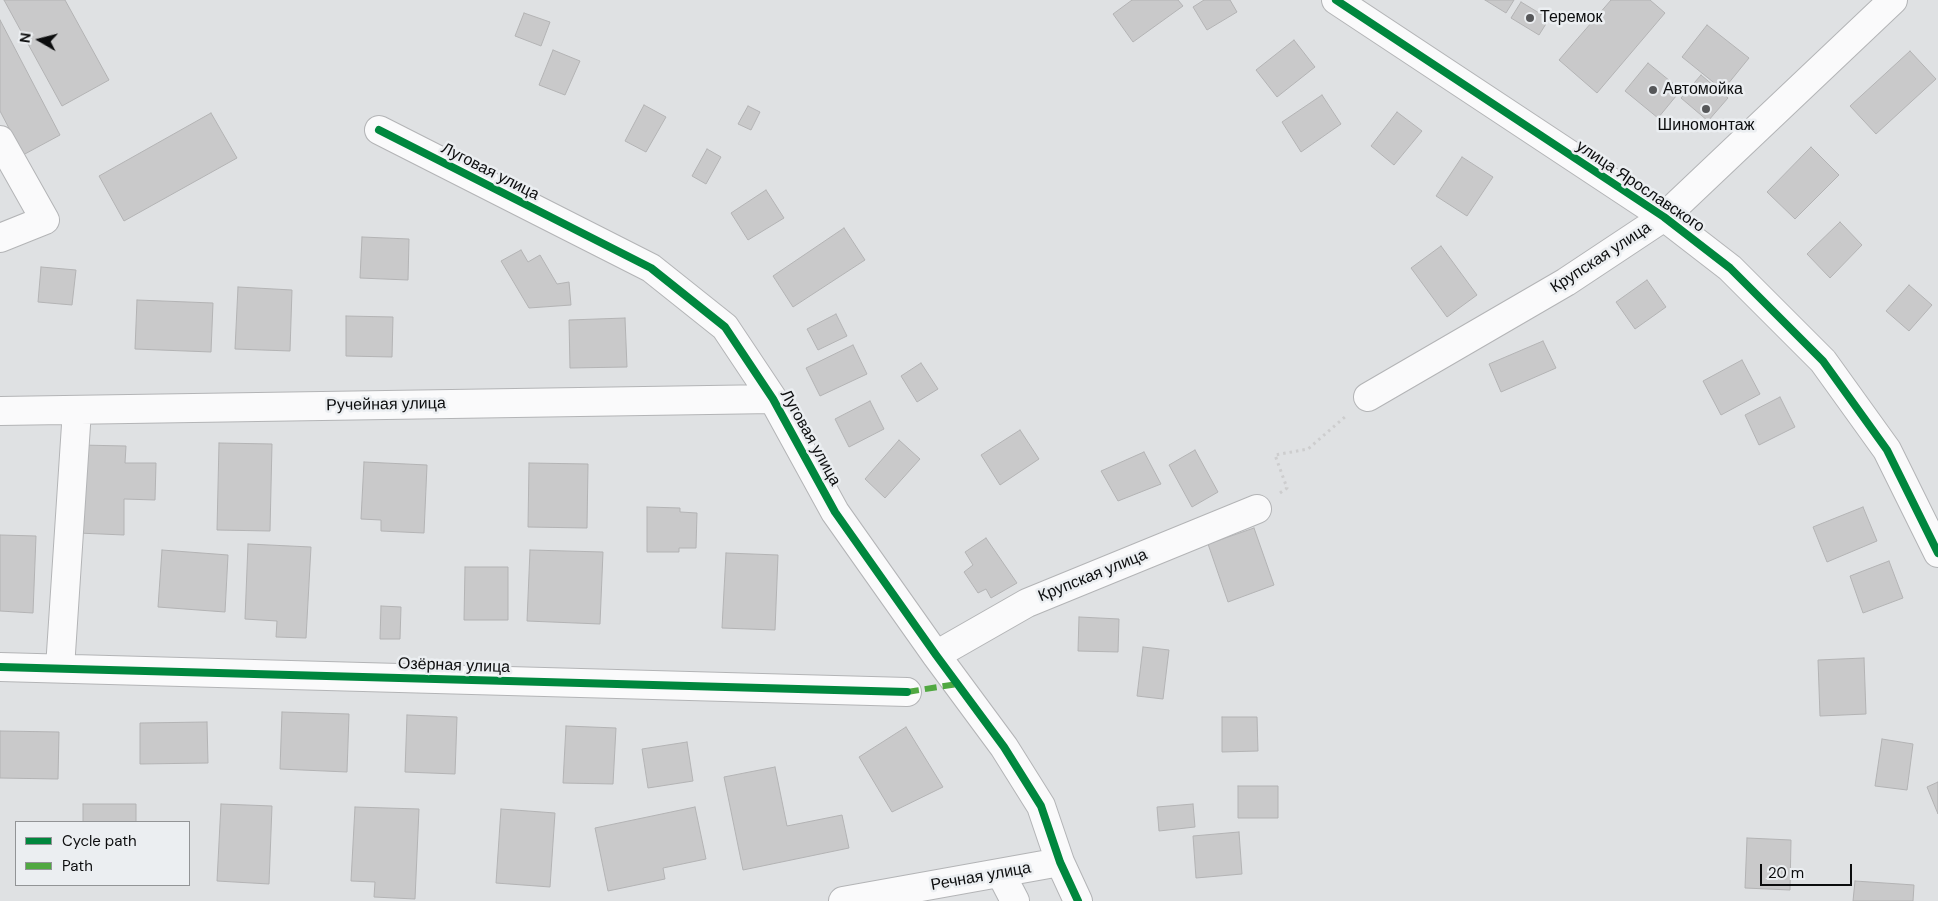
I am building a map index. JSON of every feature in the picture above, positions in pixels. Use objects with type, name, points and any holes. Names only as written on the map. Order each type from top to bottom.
[{"type":"street","name":"улица Ярославского","points":[[1336,0],[1664,217],[1730,268],[1823,361],[1887,450],[1938,553]]},
{"type":"street","name":"Крупская улица","points":[[1368,397],[1566,282],[1664,217],[1893,0]]},
{"type":"street","name":"Луговая улица","points":[[379,130],[651,268],[725,327],[773,399],[836,512],[936,656],[1004,747],[1041,806],[1060,862],[1078,901]]},
{"type":"street","points":[[0,140],[45,220],[0,238]]},
{"type":"street","name":"Ручейная улица","points":[[0,411],[773,399]]},
{"type":"street","points":[[60,668],[77,410]]},
{"type":"street","name":"Крупская улица","points":[[936,656],[1027,603],[1257,509]]},
{"type":"street","name":"Озёрная улица","points":[[0,667],[907,692]]},
{"type":"street","name":"Речная улица","points":[[843,901],[1060,862]]},
{"type":"street","points":[[1001,874],[1014,901]]},
{"type":"path","points":[[1257,509],[1287,488],[1275,456],[1308,449],[1368,397]]},
{"type":"building","points":[[4,0],[65,0],[109,80],[62,106]]},
{"type":"building","points":[[1132,0],[1178,0],[1183,6],[1133,42],[1113,14]]},
{"type":"building","points":[[1204,0],[1230,0],[1237,12],[1207,30],[1193,7]]},
{"type":"building","points":[[1485,0],[1514,0],[1506,13]]},
{"type":"building","points":[[1611,0],[1650,0],[1665,13],[1597,93],[1559,60]]},
{"type":"building","name":"Теремок","points":[[1521,2],[1549,19],[1539,35],[1511,18]]},
{"type":"building","points":[[524,13],[550,22],[541,46],[515,36]]},
{"type":"building","points":[[0,20],[60,135],[23,155],[0,111]]},
{"type":"building","points":[[1707,25],[1749,58],[1723,90],[1682,57]]},
{"type":"building","points":[[1294,40],[1315,67],[1277,97],[1256,70]]},
{"type":"building","points":[[553,50],[580,61],[565,95],[539,85]]},
{"type":"building","points":[[1910,51],[1936,79],[1876,134],[1850,106]]},
{"type":"building","name":"Автомойка","points":[[1648,63],[1681,90],[1658,118],[1625,91]]},
{"type":"building","name":"Шиномонтаж","points":[[1701,75],[1728,98],[1708,121],[1681,98]]},
{"type":"building","points":[[1322,95],[1341,124],[1301,152],[1282,122]]},
{"type":"building","points":[[644,105],[666,117],[646,152],[625,141]]},
{"type":"building","points":[[748,106],[760,112],[751,130],[738,124]]},
{"type":"building","points":[[1397,112],[1422,131],[1394,165],[1371,146]]},
{"type":"building","points":[[211,113],[237,158],[124,221],[99,176]]},
{"type":"building","points":[[1811,147],[1839,175],[1795,219],[1767,192]]},
{"type":"building","points":[[707,149],[721,157],[706,184],[692,176]]},
{"type":"building","points":[[1462,157],[1493,177],[1467,216],[1436,196]]},
{"type":"building","points":[[766,190],[784,218],[748,240],[731,213]]},
{"type":"building","points":[[1840,222],[1862,245],[1830,278],[1807,254]]},
{"type":"building","points":[[844,228],[865,260],[793,307],[773,276]]},
{"type":"building","points":[[362,237],[409,239],[408,280],[360,278]]},
{"type":"building","points":[[1441,246],[1477,295],[1447,317],[1411,268]]},
{"type":"building","points":[[521,250],[528,262],[540,255],[557,284],[569,282],[571,305],[529,308],[501,261]]},
{"type":"building","points":[[41,267],[76,270],[72,305],[38,302]]},
{"type":"building","points":[[1647,280],[1666,307],[1635,329],[1616,302]]},
{"type":"building","points":[[1909,285],[1932,305],[1909,331],[1886,311]]},
{"type":"building","points":[[238,287],[292,290],[290,351],[235,349]]},
{"type":"building","points":[[137,300],[213,303],[211,352],[135,349]]},
{"type":"building","points":[[836,314],[847,336],[818,350],[807,329]]},
{"type":"building","points":[[346,316],[393,317],[392,357],[346,356]]},
{"type":"building","points":[[625,318],[627,367],[570,368],[569,320]]},
{"type":"building","points":[[1543,341],[1556,368],[1501,392],[1489,364]]},
{"type":"building","points":[[853,345],[867,374],[820,396],[806,368]]},
{"type":"building","points":[[1742,360],[1760,394],[1721,415],[1703,381]]},
{"type":"building","points":[[921,363],[938,389],[917,402],[901,376]]},
{"type":"building","points":[[1780,397],[1795,427],[1759,445],[1745,415]]},
{"type":"building","points":[[870,401],[884,429],[849,447],[835,419]]},
{"type":"building","points":[[1020,430],[1039,459],[1000,485],[981,455]]},
{"type":"building","points":[[899,440],[920,459],[885,498],[865,479]]},
{"type":"building","points":[[219,443],[272,444],[270,531],[217,530]]},
{"type":"building","points":[[80,445],[126,446],[125,463],[156,463],[155,500],[124,499],[124,535],[78,533]]},
{"type":"building","points":[[1195,450],[1218,492],[1192,507],[1169,465]]},
{"type":"building","points":[[1144,452],[1161,484],[1118,501],[1101,471]]},
{"type":"building","points":[[364,462],[427,465],[424,533],[381,531],[381,520],[361,519]]},
{"type":"building","points":[[529,463],[588,464],[587,528],[528,527]]},
{"type":"building","points":[[647,507],[680,508],[680,512],[697,513],[696,548],[679,548],[679,552],[647,552]]},
{"type":"building","points":[[1863,507],[1877,541],[1827,562],[1813,527]]},
{"type":"building","points":[[1254,528],[1274,585],[1228,602],[1208,544]]},
{"type":"building","points":[[0,535],[36,536],[33,613],[0,611]]},
{"type":"building","points":[[986,538],[1017,583],[991,598],[986,589],[978,593],[964,572],[973,565],[965,552]]},
{"type":"building","points":[[248,544],[311,547],[306,638],[276,637],[277,621],[245,619]]},
{"type":"building","points":[[162,550],[228,555],[225,612],[158,607]]},
{"type":"building","points":[[530,550],[603,552],[600,624],[527,621]]},
{"type":"building","points":[[726,553],[778,555],[775,630],[722,628]]},
{"type":"building","points":[[1889,561],[1903,598],[1863,613],[1850,576]]},
{"type":"building","points":[[465,567],[508,567],[508,620],[464,620]]},
{"type":"building","points":[[381,606],[401,607],[400,639],[380,639]]},
{"type":"building","points":[[1079,617],[1119,619],[1118,652],[1078,651]]},
{"type":"building","points":[[1143,647],[1169,650],[1163,699],[1137,696]]},
{"type":"building","points":[[1864,658],[1866,714],[1820,716],[1818,660]]},
{"type":"building","points":[[282,712],[349,714],[347,772],[280,769]]},
{"type":"building","points":[[407,715],[457,717],[455,774],[405,772]]},
{"type":"building","points":[[1222,717],[1257,717],[1258,751],[1222,752]]},
{"type":"building","points":[[207,722],[208,763],[140,764],[140,723]]},
{"type":"building","points":[[566,726],[616,728],[613,784],[563,783]]},
{"type":"building","points":[[906,727],[943,787],[892,812],[859,757]]},
{"type":"building","points":[[0,731],[59,732],[58,779],[0,778]]},
{"type":"building","points":[[1882,739],[1913,744],[1907,790],[1875,786]]},
{"type":"building","points":[[687,742],[693,781],[648,788],[642,749]]},
{"type":"building","points":[[775,767],[787,826],[842,815],[849,848],[743,870],[724,777]]},
{"type":"building","points":[[1938,782],[1938,814],[1927,787]]},
{"type":"building","points":[[1238,786],[1278,786],[1278,818],[1238,818]]},
{"type":"building","points":[[83,804],[136,804],[136,821],[83,821]]},
{"type":"building","points":[[221,804],[272,806],[269,884],[217,881]]},
{"type":"building","points":[[1193,804],[1195,827],[1159,831],[1157,807]]},
{"type":"building","points":[[355,807],[419,809],[415,899],[374,897],[375,882],[351,881]]},
{"type":"building","points":[[695,807],[706,859],[663,868],[665,879],[608,891],[595,828]]},
{"type":"building","points":[[501,809],[555,813],[550,887],[496,883]]},
{"type":"building","points":[[1239,832],[1242,874],[1196,878],[1193,836]]},
{"type":"building","points":[[1747,838],[1791,840],[1790,890],[1745,888]]},
{"type":"building","points":[[1855,881],[1914,885],[1913,901],[1853,901]]},
{"type":"marked path","points":[[907,692],[957,684]]},
{"type":"cycle path","points":[[1336,0],[1664,217],[1730,268],[1823,361],[1887,450],[1938,553]]},
{"type":"cycle path","points":[[379,130],[651,268],[725,327],[773,399],[835,512],[1004,747],[1041,806],[1060,862],[1078,901]]},
{"type":"cycle path","points":[[0,667],[907,692]]},
{"type":"place","name":"Теремок","points":[[1530,18]]},
{"type":"place","name":"Автомойка","points":[[1653,90]]},
{"type":"place","name":"Шиномонтаж","points":[[1706,109]]}]
